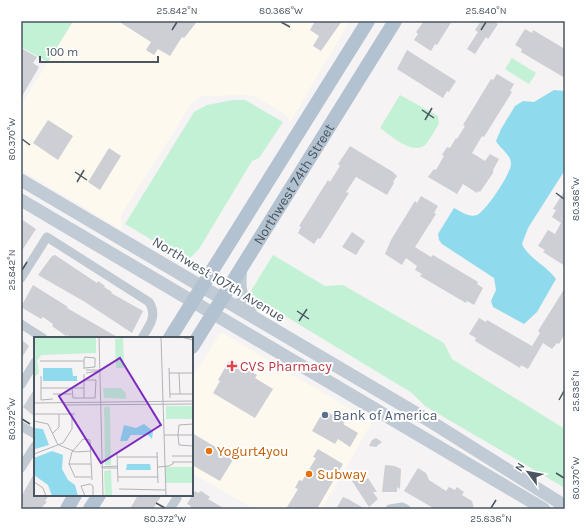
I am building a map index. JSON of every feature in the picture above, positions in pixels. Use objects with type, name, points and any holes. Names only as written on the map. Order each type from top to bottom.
[{"type":"main road","name":"Northwest 74th Street","points":[[171,337],[368,21]]},
{"type":"main road","points":[[376,52],[382,21]]},
{"type":"main road","name":"Northwest 74th Street","points":[[193,345],[395,21]]},
{"type":"main road","name":"Northwest 107th Avenue","points":[[21,180],[254,319],[427,419],[565,506]]},
{"type":"main road","points":[[21,200],[544,509]]},
{"type":"main road","points":[[241,268],[239,289],[241,296],[254,319]]},
{"type":"main road","points":[[67,509],[74,496]]},
{"type":"main road","points":[[90,509],[98,496]]},
{"type":"street","points":[[21,278],[47,237],[150,302],[154,314],[152,321],[143,337]]},
{"type":"street","points":[[21,324],[41,337]]},
{"type":"street","points":[[21,385],[34,364]]},
{"type":"street","points":[[21,426],[34,433]]},
{"type":"street","points":[[21,468],[34,448]]},
{"type":"street","points":[[170,509],[177,498]]},
{"type":"street","points":[[393,508],[402,507],[406,509]]},
{"type":"shaded area","points":[[74,21],[350,21],[290,122],[286,115],[256,97],[249,95],[202,96],[192,103],[121,215],[122,230],[21,170],[21,105]]},
{"type":"shaded area","points":[[221,332],[372,422],[322,509],[254,509],[193,474],[193,375]]},
{"type":"green space","points":[[21,21],[73,21],[48,62],[21,47]]},
{"type":"green space","points":[[512,58],[536,73],[529,84],[505,69]]},
{"type":"green space","points":[[400,95],[438,116],[439,123],[433,134],[428,142],[421,147],[415,148],[402,144],[380,128]]},
{"type":"green space","points":[[233,100],[245,100],[283,122],[259,158],[252,161],[199,249],[190,258],[184,259],[125,224],[194,112],[207,105]]},
{"type":"green space","points":[[273,255],[325,286],[343,285],[444,343],[452,359],[565,429],[565,488],[425,406],[412,393],[249,294]]},
{"type":"water","points":[[554,90],[565,91],[565,170],[528,228],[522,244],[529,254],[556,279],[537,312],[524,324],[493,307],[491,301],[496,290],[494,278],[442,244],[439,240],[438,234],[454,208],[468,215],[474,216],[486,207],[507,176],[511,164],[511,160],[496,141],[501,129],[515,106],[523,101],[534,102]]},
{"type":"building","points":[[118,21],[193,21],[196,23],[184,38],[182,37],[170,56],[158,49],[154,55],[146,50],[151,42]]},
{"type":"building","points":[[315,21],[342,21],[321,51],[313,46],[319,36],[310,30]]},
{"type":"building","points":[[424,21],[452,21],[437,45],[435,44],[431,51],[414,40],[418,34],[416,32]]},
{"type":"building","points":[[481,21],[493,21],[498,24],[488,39],[486,37],[475,54],[467,49],[478,32],[475,30]]},
{"type":"building","points":[[525,29],[532,33],[533,30],[565,49],[565,78],[521,52],[522,49],[515,45]]},
{"type":"building","points":[[21,48],[37,57],[33,63],[39,67],[21,98]]},
{"type":"building","points":[[407,50],[456,81],[443,98],[397,69]]},
{"type":"building","points":[[497,74],[514,84],[510,91],[512,92],[484,137],[482,136],[472,153],[485,161],[490,154],[499,159],[493,173],[480,192],[478,191],[477,193],[463,184],[457,194],[428,177],[434,169],[436,170],[447,147],[450,148],[456,138],[457,139],[465,126],[463,125],[491,79],[493,80]]},
{"type":"building","points":[[48,120],[73,136],[58,160],[33,143]]},
{"type":"building","points":[[350,146],[393,172],[397,176],[387,195],[356,177],[346,192],[349,193],[320,239],[318,238],[314,244],[298,233],[301,227],[299,226],[328,180],[330,182],[340,166],[338,164]]},
{"type":"building","points":[[109,148],[121,156],[100,190],[88,182]]},
{"type":"building","points":[[565,190],[565,266],[543,252],[545,250],[538,246],[548,230],[555,234],[561,223],[552,217],[556,210],[553,209]]},
{"type":"building","points":[[421,196],[438,206],[434,213],[436,214],[415,247],[431,257],[433,255],[478,282],[477,284],[483,288],[474,305],[467,301],[466,303],[420,276],[422,274],[415,270],[417,266],[406,258],[402,265],[385,254],[391,240],[415,201],[417,203]]},
{"type":"building","points":[[21,219],[36,229],[21,252]]},
{"type":"building","points":[[352,232],[365,241],[356,255],[342,247]]},
{"type":"building","points":[[55,255],[97,283],[98,281],[112,292],[111,293],[143,311],[132,333],[85,302],[38,275],[52,256]]},
{"type":"building","points":[[33,285],[68,307],[67,308],[117,337],[66,336],[52,326],[53,324],[43,317],[41,319],[21,307]]},
{"type":"building","points":[[565,288],[565,334],[559,344],[557,343],[552,349],[543,343],[528,369],[521,365],[520,368],[475,341],[476,338],[469,334],[479,318],[486,322],[487,320],[532,346],[540,333],[538,331]]},
{"type":"building","points":[[21,339],[29,346],[21,359]]},
{"type":"building","points":[[230,359],[257,375],[255,378],[273,389],[255,418],[213,393],[220,381],[218,380]]},
{"type":"building","points":[[34,390],[34,416],[23,407]]},
{"type":"building","points":[[324,410],[345,422],[343,424],[358,433],[350,447],[338,439],[335,444],[312,431]]},
{"type":"building","points":[[193,434],[234,458],[220,481],[193,466]]},
{"type":"building","points":[[376,438],[382,442],[376,447],[369,446],[372,440]]},
{"type":"building","points":[[318,449],[343,464],[317,509],[286,509],[298,489],[295,488],[299,480],[302,481],[316,458],[313,457]]},
{"type":"building","points":[[385,465],[395,466],[401,469],[400,489],[397,487],[397,492],[382,492]]},
{"type":"building","points":[[418,468],[426,473],[429,480],[446,491],[449,487],[455,490],[457,487],[464,492],[462,495],[472,501],[474,509],[435,509],[404,491]]},
{"type":"building","points":[[34,474],[34,496],[48,496],[45,501],[47,502],[40,509],[27,509],[21,505],[21,497]]},
{"type":"building","points":[[361,475],[364,481],[368,478],[377,492],[373,492],[378,499],[369,507],[352,481]]},
{"type":"building","points":[[195,491],[198,493],[201,491],[210,497],[208,499],[225,509],[189,509],[191,506],[187,504]]},
{"type":"building","points":[[137,496],[161,496],[153,509],[130,509]]},
{"type":"building","points":[[343,497],[348,499],[365,509],[336,509]]},
{"type":"place","name":"CVS Pharmacy","points":[[232,366]]},
{"type":"place","name":"Bank of America","points":[[325,415]]},
{"type":"place","name":"Yogurt4you","points":[[209,451]]},
{"type":"place","name":"Subway","points":[[309,474]]}]
